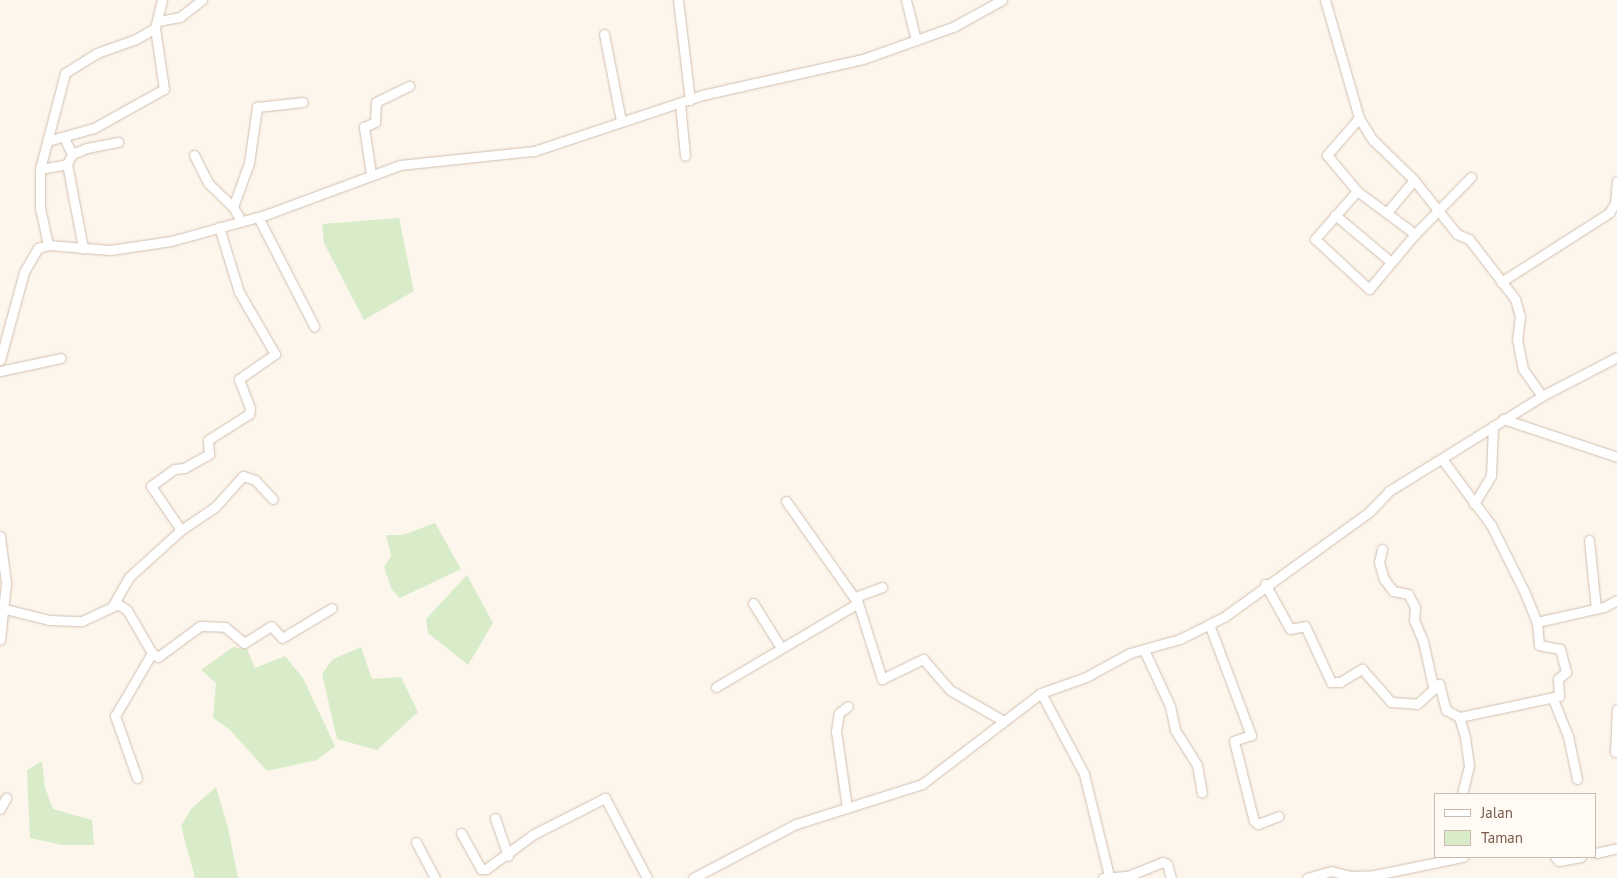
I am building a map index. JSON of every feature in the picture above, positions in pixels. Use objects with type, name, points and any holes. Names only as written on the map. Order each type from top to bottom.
[{"type":"street","points":[[51,140],[92,130],[164,89],[157,24],[162,0]]},
{"type":"street","points":[[48,245],[40,208],[40,169],[51,140],[65,73],[97,53],[136,39],[157,24],[180,17],[202,0]]},
{"type":"street","points":[[678,0],[690,100]]},
{"type":"street","points":[[906,0],[916,40]]},
{"type":"street","points":[[1324,0],[1359,118],[1373,140],[1414,180],[1461,238],[1469,239],[1502,282],[1519,309],[1517,339],[1523,369],[1542,396]]},
{"type":"street","points":[[0,360],[24,272],[38,248],[48,245],[110,250],[170,241],[219,226],[258,217],[371,174],[400,165],[534,151],[690,100],[824,70],[953,27],[998,1]]},
{"type":"street","points":[[604,34],[621,121]]},
{"type":"street","points":[[371,174],[364,128],[375,122],[378,100],[409,86]]},
{"type":"street","points":[[233,207],[249,163],[257,107],[304,102]]},
{"type":"street","points":[[680,103],[685,156]]},
{"type":"street","points":[[1359,118],[1330,148],[1328,155],[1357,191],[1388,211],[1414,234]]},
{"type":"street","points":[[66,142],[72,154]]},
{"type":"street","points":[[83,248],[67,164],[72,154],[118,142]]},
{"type":"street","points":[[194,155],[208,183],[233,207],[242,222]]},
{"type":"street","points":[[40,169],[67,164]]},
{"type":"street","points":[[1357,191],[1316,236],[1316,242],[1369,289],[1414,234],[1440,211],[1471,177]]},
{"type":"street","points":[[1388,211],[1414,180]]},
{"type":"street","points":[[1502,282],[1609,214],[1615,203],[1617,180]]},
{"type":"street","points":[[1335,215],[1391,262]]},
{"type":"street","points":[[258,217],[314,326]]},
{"type":"street","points":[[181,530],[151,486],[174,469],[184,468],[209,454],[208,440],[249,414],[250,408],[239,379],[275,354],[239,292],[219,226]]},
{"type":"street","points":[[693,878],[769,835],[847,808],[896,795],[933,778],[1002,720],[1041,693],[1209,624],[1244,604],[1266,584],[1369,512],[1389,491],[1542,396],[1617,357]]},
{"type":"street","points":[[0,371],[61,358]]},
{"type":"street","points":[[1503,419],[1617,457]]},
{"type":"street","points":[[1474,504],[1491,476],[1494,426]]},
{"type":"street","points":[[1433,686],[1440,686],[1446,710],[1459,717],[1553,699],[1561,694],[1558,679],[1566,670],[1560,649],[1540,645],[1537,622],[1493,528],[1442,459]]},
{"type":"street","points":[[5,609],[49,620],[82,621],[113,605],[129,577],[181,530],[216,507],[243,476],[255,480],[273,499]]},
{"type":"street","points":[[786,501],[856,600],[882,679],[923,659],[950,690],[1002,720]]},
{"type":"street","points":[[0,536],[6,559],[5,609],[0,640]]},
{"type":"street","points":[[1589,540],[1596,608]]},
{"type":"street","points":[[1382,549],[1380,567],[1388,586],[1393,591],[1408,594],[1415,607],[1414,620],[1423,641],[1433,686]]},
{"type":"street","points":[[1266,584],[1290,629],[1305,626],[1331,682],[1337,683],[1362,669],[1391,702],[1418,704],[1433,686]]},
{"type":"street","points":[[716,687],[856,600],[882,587]]},
{"type":"street","points":[[1537,622],[1596,608],[1617,600]]},
{"type":"street","points":[[753,603],[781,648]]},
{"type":"street","points":[[113,605],[127,610],[152,653]]},
{"type":"street","points":[[152,653],[164,655],[191,631],[210,625],[228,628],[242,643],[271,626],[282,638],[332,608]]},
{"type":"street","points":[[1209,624],[1251,735],[1234,741],[1254,821],[1258,824],[1278,816]]},
{"type":"street","points":[[1144,650],[1170,706],[1175,730],[1197,765],[1202,793]]},
{"type":"street","points":[[137,778],[115,716],[152,653]]},
{"type":"street","points":[[1041,693],[1084,774],[1106,877],[1128,876],[1162,862],[1167,864],[1170,878]]},
{"type":"street","points":[[1553,699],[1568,736],[1577,779]]},
{"type":"street","points":[[847,808],[836,731],[840,712],[848,706]]},
{"type":"street","points":[[1615,752],[1617,709]]},
{"type":"street","points":[[1459,717],[1468,762],[1462,793]]},
{"type":"street","points":[[0,809],[6,798]]},
{"type":"street","points":[[461,833],[481,869],[508,856],[534,834],[605,798],[647,878]]},
{"type":"street","points":[[495,818],[508,856]]},
{"type":"street","points":[[416,842],[435,878]]},
{"type":"street","points":[[1597,853],[1617,848]]},
{"type":"street","points":[[1307,878],[1331,871],[1351,876],[1375,875],[1459,858]]},
{"type":"street","points":[[1556,858],[1559,861],[1576,858]]},
{"type":"green space","points":[[399,218],[414,291],[364,320],[324,243],[322,224]]},
{"type":"green space","points":[[435,523],[461,569],[400,598],[392,590],[384,567],[391,556],[386,535],[403,535]]},
{"type":"green space","points":[[467,575],[493,623],[468,665],[428,633],[426,619]]},
{"type":"green space","points":[[233,647],[247,649],[255,668],[285,656],[303,678],[335,746],[317,760],[267,771],[229,729],[213,718],[216,683],[201,670]]},
{"type":"green space","points":[[361,647],[372,679],[401,677],[418,712],[377,750],[337,739],[322,674],[333,659]]},
{"type":"green space","points":[[42,761],[45,788],[53,809],[92,820],[94,845],[62,845],[30,838],[27,770]]},
{"type":"green space","points":[[216,787],[228,828],[238,878],[195,878],[181,826],[191,809]]}]
